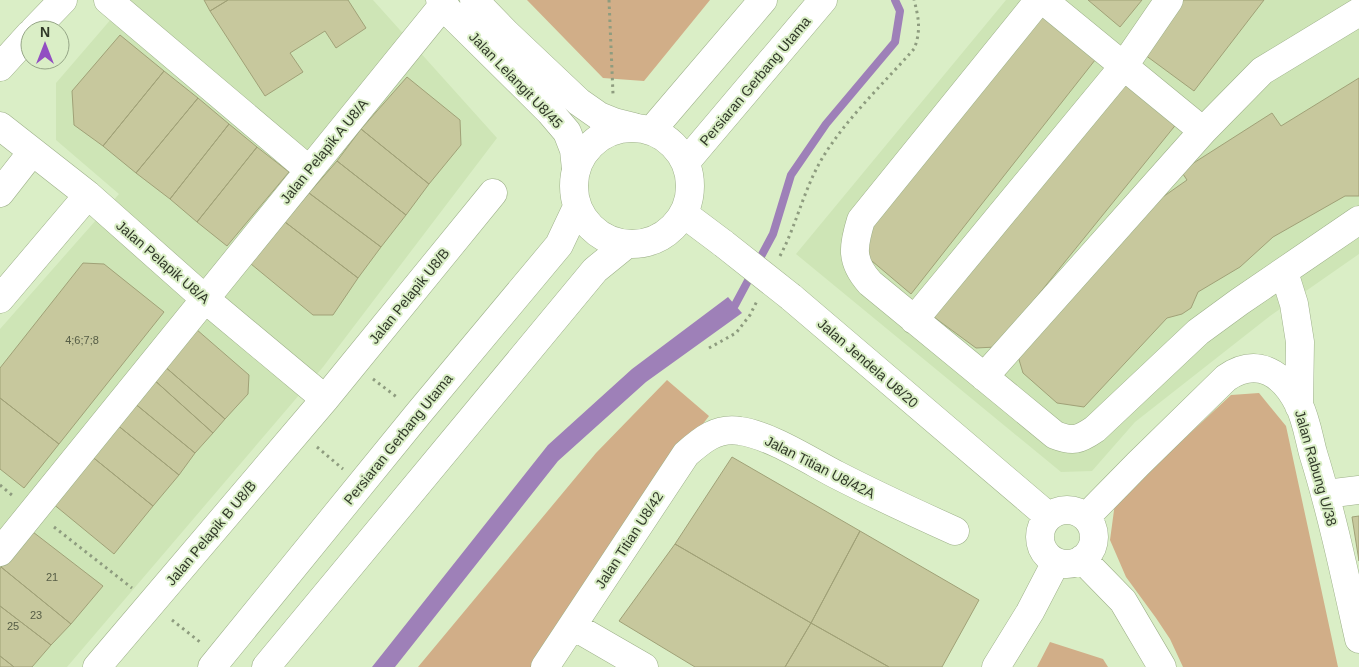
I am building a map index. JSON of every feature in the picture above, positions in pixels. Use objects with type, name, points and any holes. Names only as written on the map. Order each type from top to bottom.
[{"type":"street","points":[[43,20],[62,0]]},
{"type":"street","points":[[108,0],[309,170]]},
{"type":"street","name":"Jalan Lelangit U8/45","points":[[474,0],[579,102],[599,116],[633,127]]},
{"type":"street","points":[[633,127],[763,0]]},
{"type":"street","name":"Persiaran Gerbang Utama","points":[[686,162],[824,0]]},
{"type":"street","points":[[1203,131],[1041,0],[861,220],[854,248],[855,259],[861,273],[914,320],[1054,435],[1076,440],[1095,429],[1198,332],[1359,220]]},
{"type":"street","points":[[914,320],[1123,67],[1169,0]]},
{"type":"street","name":"Jalan Pelapik A U8/A","points":[[0,552],[309,170],[442,2]]},
{"type":"street","name":"Jalan Lelangit U8/45","points":[[442,2],[451,14],[550,112],[566,132],[574,150],[576,169]]},
{"type":"street","points":[[984,377],[1203,131],[1262,71],[1359,12]]},
{"type":"street","name":"Jalan Pelapik U8/A","points":[[0,126],[88,195],[204,298],[325,399]]},
{"type":"street","points":[[633,127],[666,138],[678,148],[686,162],[691,179],[690,197],[684,214],[674,227],[660,238],[644,244],[627,244],[611,241],[597,233],[585,221],[577,207],[573,188],[576,169],[584,152],[598,138],[614,130],[633,127]]},
{"type":"street","points":[[0,193],[32,152]]},
{"type":"street","name":"Jalan Pelapik U8/B","points":[[325,399],[493,193]]},
{"type":"street","points":[[0,299],[88,195]]},
{"type":"street","name":"Persiaran Gerbang Utama","points":[[216,663],[418,414],[559,245],[577,207]]},
{"type":"street","name":"Jalan Jendela U8/20","points":[[684,214],[791,297],[1048,516]]},
{"type":"street","points":[[266,667],[595,270],[627,244]]},
{"type":"street","points":[[1284,272],[1294,304],[1300,342],[1299,406]]},
{"type":"street","name":"Jalan Rabung U/38","points":[[1086,517],[1226,378],[1236,371],[1249,367],[1262,368],[1277,377],[1288,388],[1299,406],[1326,494],[1359,639]]},
{"type":"street","name":"Jalan Pelapik B U8/B","points":[[97,667],[325,399]]},
{"type":"street","name":"Jalan Titian U8/42A","points":[[686,454],[702,440],[718,432],[739,430],[773,442],[883,499],[955,531]]},
{"type":"street","name":"Jalan Titian U8/42","points":[[545,667],[686,454]]},
{"type":"street","points":[[1326,494],[1359,490]]},
{"type":"street","points":[[996,667],[1030,612],[1069,560],[1092,547],[1094,539],[1086,517],[1080,513],[1067,510],[1060,510],[1048,516],[1043,522],[1039,537],[1044,552],[1069,560],[1123,602],[1162,667]]},
{"type":"street","points":[[572,626],[644,667]]},
{"type":"path","points":[[609,0],[633,127]]},
{"type":"path","points":[[777,262],[786,244],[800,205],[823,157],[839,133],[914,49],[920,26],[914,0]]},
{"type":"path","points":[[709,348],[736,333],[750,315],[759,297]]},
{"type":"path","points":[[346,373],[358,373],[368,376],[418,414]]},
{"type":"path","points":[[307,420],[307,436],[361,484]]},
{"type":"path","points":[[0,486],[152,603],[216,663]]},
{"type":"shaded area","points":[[131,0],[373,0],[497,138],[323,367],[67,667],[0,667],[0,329],[119,194],[56,140],[56,83],[67,70],[70,70],[70,67],[112,18]]},
{"type":"shaded area","points":[[527,0],[710,0],[644,81],[603,78]]},
{"type":"shaded area","points":[[1006,0],[1359,0],[1359,254],[1270,316],[1135,422],[1092,471],[1061,472],[796,254]]},
{"type":"shaded area","points":[[728,297],[742,313],[646,382],[558,461],[395,667],[372,667],[548,445],[632,369]]},
{"type":"shaded area","points":[[667,380],[709,416],[655,487],[533,667],[418,667],[596,453]]},
{"type":"shaded area","points":[[1259,393],[1286,426],[1338,667],[1183,667],[1170,639],[1126,577],[1110,540],[1115,503],[1231,395]]},
{"type":"shaded area","points":[[1050,642],[1103,659],[1108,667],[1037,667]]},
{"type":"building","points":[[204,0],[228,0],[210,11]]},
{"type":"building","points":[[228,0],[348,0],[366,28],[336,48],[325,31],[290,53],[303,72],[265,96],[210,11]]},
{"type":"building","points":[[1088,0],[1142,0],[1120,27]]},
{"type":"building","points":[[1178,0],[1264,0],[1194,91],[1141,52]]},
{"type":"building","points":[[1041,8],[1099,55],[911,294],[866,256],[865,225]]},
{"type":"building","points":[[120,35],[164,71],[103,146],[74,125],[72,91]]},
{"type":"building","points":[[164,71],[198,98],[136,173],[103,146]]},
{"type":"building","points":[[1122,76],[1178,122],[996,347],[976,348],[927,312]]},
{"type":"building","points":[[407,77],[460,120],[461,145],[429,184],[361,129]]},
{"type":"building","points":[[1359,78],[1359,196],[1345,196],[1273,237],[1240,267],[1198,292],[1191,308],[1182,314],[1167,318],[1084,407],[1057,403],[1023,373],[1017,353],[1130,220],[1187,180],[1181,171],[1272,113],[1281,126]]},
{"type":"building","points":[[198,98],[229,124],[170,199],[136,173]]},
{"type":"building","points":[[229,124],[257,147],[197,222],[170,199]]},
{"type":"building","points":[[361,129],[429,184],[406,215],[337,161]]},
{"type":"building","points":[[257,147],[289,172],[227,246],[197,222]]},
{"type":"building","points":[[337,161],[406,215],[381,247],[309,193]]},
{"type":"building","points":[[309,193],[381,247],[358,278],[285,222]]},
{"type":"building","points":[[285,222],[358,278],[333,315],[313,315],[251,264]]},
{"type":"building","points":[[83,263],[104,264],[164,312],[59,444],[0,398],[0,368]]},
{"type":"building","points":[[196,329],[249,375],[248,394],[225,419],[163,365]]},
{"type":"building","points":[[163,365],[225,419],[213,433],[152,378]]},
{"type":"building","points":[[152,378],[213,433],[195,453],[133,402]]},
{"type":"building","points":[[0,398],[59,444],[24,488],[0,469]]},
{"type":"building","points":[[133,402],[195,453],[179,475],[116,424]]},
{"type":"building","points":[[116,424],[179,475],[153,506],[90,455]]},
{"type":"building","points":[[90,455],[153,506],[114,554],[52,503]]},
{"type":"building","points":[[732,457],[860,531],[811,623],[675,544]]},
{"type":"building","points":[[1359,516],[1359,561],[1352,517]]},
{"type":"building","points":[[860,531],[979,600],[942,667],[889,667],[811,623]]},
{"type":"building","points":[[33,532],[103,586],[71,624],[1,567]]},
{"type":"building","points":[[675,544],[811,623],[785,667],[695,667],[619,621]]},
{"type":"building","points":[[1,567],[71,624],[51,645],[0,606]]},
{"type":"building","points":[[0,606],[51,645],[32,667],[14,667],[0,656]]},
{"type":"building","points":[[811,623],[889,667],[785,667]]},
{"type":"building","points":[[0,656],[14,667],[0,667]]},
{"type":"waterway","points":[[728,310],[735,305],[773,234],[791,175],[826,124],[895,42],[900,11],[895,0]]}]
